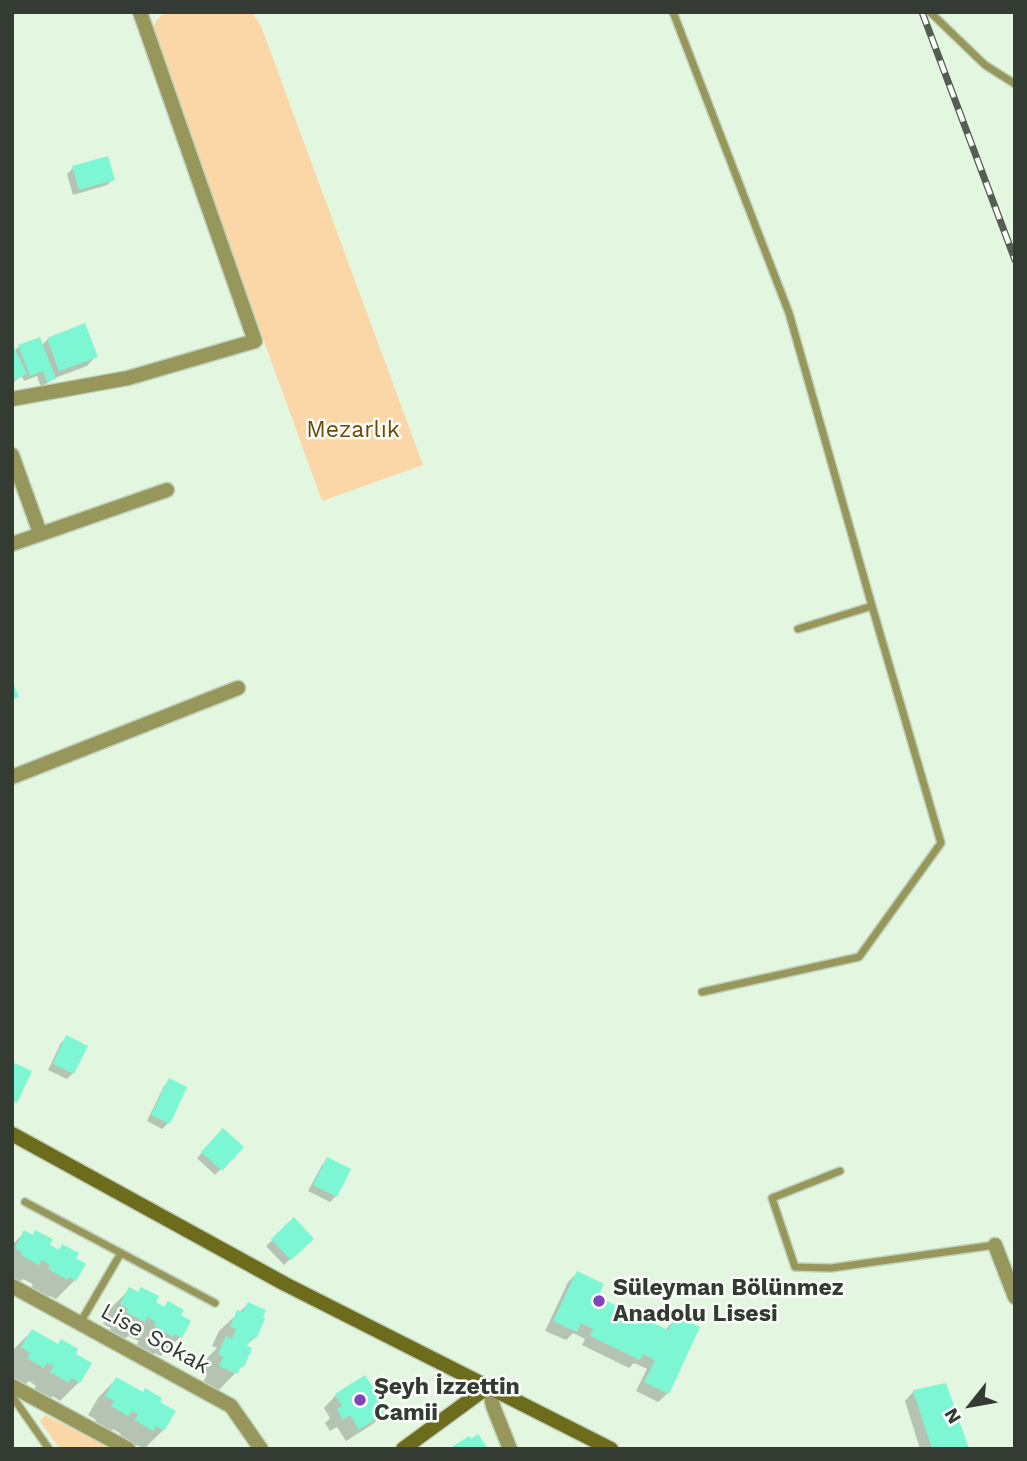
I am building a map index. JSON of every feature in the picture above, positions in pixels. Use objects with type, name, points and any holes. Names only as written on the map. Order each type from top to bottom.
[{"type":"street","points":[[12,398],[128,378],[255,341],[140,12]]},
{"type":"street","points":[[12,455],[40,533]]},
{"type":"street","points":[[12,544],[167,490]]},
{"type":"street","points":[[12,777],[238,688]]},
{"type":"street","points":[[12,1134],[285,1284],[611,1449]]},
{"type":"street","points":[[995,1245],[1015,1297]]},
{"type":"street","name":"Lise Sokak","points":[[12,1286],[231,1406],[261,1449]]},
{"type":"street","points":[[12,1386],[128,1449]]},
{"type":"street","points":[[403,1449],[489,1386]]},
{"type":"street","points":[[489,1386],[493,1406],[510,1449]]},
{"type":"lane","points":[[673,12],[789,313],[942,843],[859,957],[702,992]]},
{"type":"lane","points":[[930,12],[985,65],[1015,84]]},
{"type":"lane","points":[[798,629],[872,606]]},
{"type":"lane","points":[[840,1171],[772,1198],[794,1266],[831,1268],[995,1245]]},
{"type":"lane","points":[[25,1202],[215,1303]]},
{"type":"lane","points":[[80,1323],[121,1253]]},
{"type":"lane","points":[[12,1396],[49,1449]]},
{"type":"green space","name":"Mezarlık","points":[[171,12],[252,12],[261,26],[423,465],[322,501],[151,29],[161,15]]},
{"type":"green space","points":[[45,1415],[112,1449],[60,1449],[40,1421]]},
{"type":"building","points":[[108,156],[115,180],[79,190],[72,166]]},
{"type":"building","points":[[85,323],[98,357],[59,371],[47,338]]},
{"type":"building","points":[[40,337],[56,379],[47,382],[43,371],[30,376],[18,345]]},
{"type":"building","points":[[14,347],[27,374],[12,381],[12,348]]},
{"type":"building","points":[[12,681],[19,697],[12,699]]},
{"type":"building","points":[[66,1035],[88,1046],[74,1074],[53,1064]]},
{"type":"building","points":[[12,1062],[32,1071],[17,1103],[12,1101]]},
{"type":"building","points":[[169,1078],[187,1087],[170,1124],[151,1115]]},
{"type":"building","points":[[223,1128],[244,1147],[222,1171],[201,1152]]},
{"type":"building","points":[[327,1157],[351,1169],[337,1197],[313,1185]]},
{"type":"building","points":[[294,1217],[314,1239],[291,1260],[271,1239]]},
{"type":"building","points":[[24,1230],[33,1235],[35,1230],[53,1239],[50,1245],[59,1250],[62,1244],[79,1253],[76,1258],[86,1264],[76,1281],[69,1277],[68,1280],[48,1269],[50,1265],[42,1260],[39,1265],[21,1255],[22,1252],[15,1248]]},
{"type":"building","points":[[577,1271],[604,1284],[598,1297],[668,1330],[675,1316],[700,1327],[669,1394],[644,1382],[655,1360],[643,1354],[640,1360],[590,1336],[593,1329],[581,1323],[577,1332],[553,1321]]},
{"type":"building","points":[[129,1287],[138,1292],[141,1287],[159,1296],[156,1302],[164,1307],[168,1301],[184,1310],[181,1315],[191,1321],[182,1338],[175,1334],[173,1337],[154,1326],[156,1322],[147,1317],[145,1322],[126,1312],[128,1309],[120,1304]]},
{"type":"building","points":[[248,1302],[266,1310],[263,1317],[265,1319],[256,1339],[252,1337],[247,1346],[252,1348],[244,1367],[241,1366],[237,1374],[219,1366],[223,1357],[218,1354],[226,1336],[232,1339],[236,1329],[230,1327],[237,1310],[243,1312]]},
{"type":"building","points":[[32,1329],[58,1344],[61,1339],[78,1349],[76,1354],[92,1363],[80,1383],[72,1378],[69,1383],[50,1372],[54,1366],[47,1363],[44,1368],[27,1358],[30,1353],[21,1347]]},
{"type":"building","name":"Şeyh İzzettin Camii","points":[[365,1375],[388,1411],[359,1430],[350,1415],[343,1420],[337,1409],[342,1406],[335,1394]]},
{"type":"building","points":[[116,1377],[143,1392],[145,1388],[162,1398],[160,1402],[176,1411],[164,1431],[156,1426],[153,1431],[135,1420],[138,1414],[132,1411],[128,1416],[111,1406],[114,1401],[105,1396]]},
{"type":"building","points":[[946,1383],[969,1449],[932,1449],[913,1390]]},
{"type":"building","points":[[478,1434],[488,1449],[449,1449],[469,1436],[471,1439]]},
{"type":"railway","points":[[922,12],[1015,260]]},
{"type":"place","name":"Süleyman Bölünmez Anadolu Lisesi","points":[[599,1301]]},
{"type":"place","name":"Şeyh İzzettin Camii","points":[[360,1400]]}]
